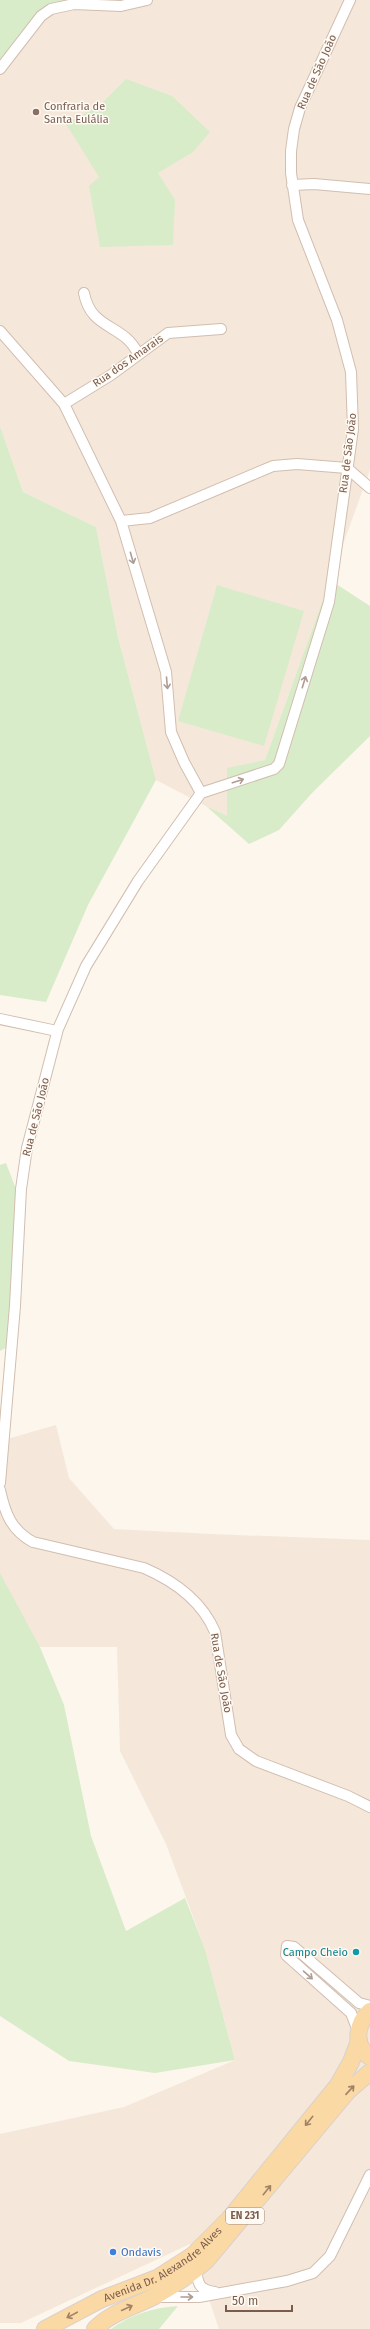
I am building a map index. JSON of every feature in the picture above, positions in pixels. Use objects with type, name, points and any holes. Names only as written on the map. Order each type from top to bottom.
[{"type":"main road","name":"EN 231","points":[[358,2036],[362,2020],[370,2010]]},
{"type":"main road","points":[[358,2036],[362,2049],[370,2057]]},
{"type":"main road","name":"Avenida Dr. Alexandre Alves","points":[[45,2329],[102,2299],[157,2278],[194,2255],[229,2219],[338,2085],[351,2062],[358,2036]]},
{"type":"main road","name":"Avenida Dr. Alexandre Alves","points":[[95,2329],[109,2317],[154,2297],[196,2270],[216,2252],[348,2091],[370,2072]]},
{"type":"street","points":[[0,69],[41,16],[51,9],[74,4],[121,6],[147,0]]},
{"type":"street","name":"Rua de São João","points":[[0,1483],[15,1306],[21,1189],[27,1148],[57,1031],[86,966],[138,881],[201,793],[274,769],[279,764],[330,595],[353,429],[354,399],[351,372],[337,320],[298,220],[292,185],[291,152],[294,129],[300,108],[350,0]]},
{"type":"street","points":[[292,185],[314,184],[370,189]]},
{"type":"street","points":[[84,293],[88,307],[98,321],[128,338],[138,354]]},
{"type":"street","name":"Rua dos Amarais","points":[[64,404],[111,375],[168,333],[221,328]]},
{"type":"street","points":[[0,331],[64,404],[121,521],[166,672],[172,732],[201,793]]},
{"type":"street","points":[[121,521],[150,518],[273,466],[297,464],[347,468],[370,488]]},
{"type":"street","points":[[0,1019],[57,1031]]},
{"type":"street","name":"Rua de São João","points":[[0,1490],[4,1510],[11,1524],[21,1535],[33,1542],[144,1568],[161,1576],[197,1603],[208,1617],[215,1632],[231,1735],[239,1748],[256,1761],[348,1796],[370,1807]]},
{"type":"street","points":[[358,2036],[351,2012],[286,1956],[287,1946],[294,1947],[359,2003],[370,2006]]},
{"type":"street","points":[[154,2297],[199,2297],[287,2281],[313,2273],[330,2256],[370,2175]]},
{"type":"street","points":[[196,2270],[200,2286],[205,2291],[221,2293]]},
{"type":"shaded area","points":[[0,0],[370,0],[370,470],[265,760],[227,769],[227,817],[156,780],[118,637],[96,527],[23,492],[0,426]]},
{"type":"shaded area","points":[[56,1425],[69,1478],[114,1529],[370,1540],[370,2329],[219,2329],[190,2244],[21,2323],[0,2323],[0,2134],[124,2107],[235,2060],[205,1949],[166,1844],[120,1751],[117,1647],[0,1647],[0,1441]]},
{"type":"green space","points":[[0,0],[73,0],[51,9],[0,69]]},
{"type":"green space","points":[[126,79],[172,96],[210,132],[193,152],[158,173],[175,200],[173,245],[100,247],[89,186],[99,177],[66,124],[101,104]]},
{"type":"green space","points":[[0,426],[23,492],[96,527],[118,637],[156,780],[88,905],[46,1002],[0,995]]},
{"type":"green space","points":[[330,580],[370,606],[370,736],[312,793],[279,830],[249,844],[206,806],[227,816],[227,768],[265,760]]},
{"type":"green space","points":[[217,585],[304,611],[264,746],[178,721]]},
{"type":"green space","points":[[6,1163],[19,1197],[13,1344],[0,1351],[0,1165]]},
{"type":"green space","points":[[0,1573],[40,1647],[64,1705],[91,1836],[126,1931],[185,1898],[205,1949],[235,2060],[155,2073],[69,2061],[0,2016]]},
{"type":"green space","points":[[178,2306],[159,2329],[111,2329],[127,2319],[151,2310]]},
{"type":"place","name":"Confraria de Santa Eulália","points":[[36,112]]},
{"type":"place","name":"Campo Cheio","points":[[356,1952]]},
{"type":"place","name":"Ondavis","points":[[113,2252]]}]
